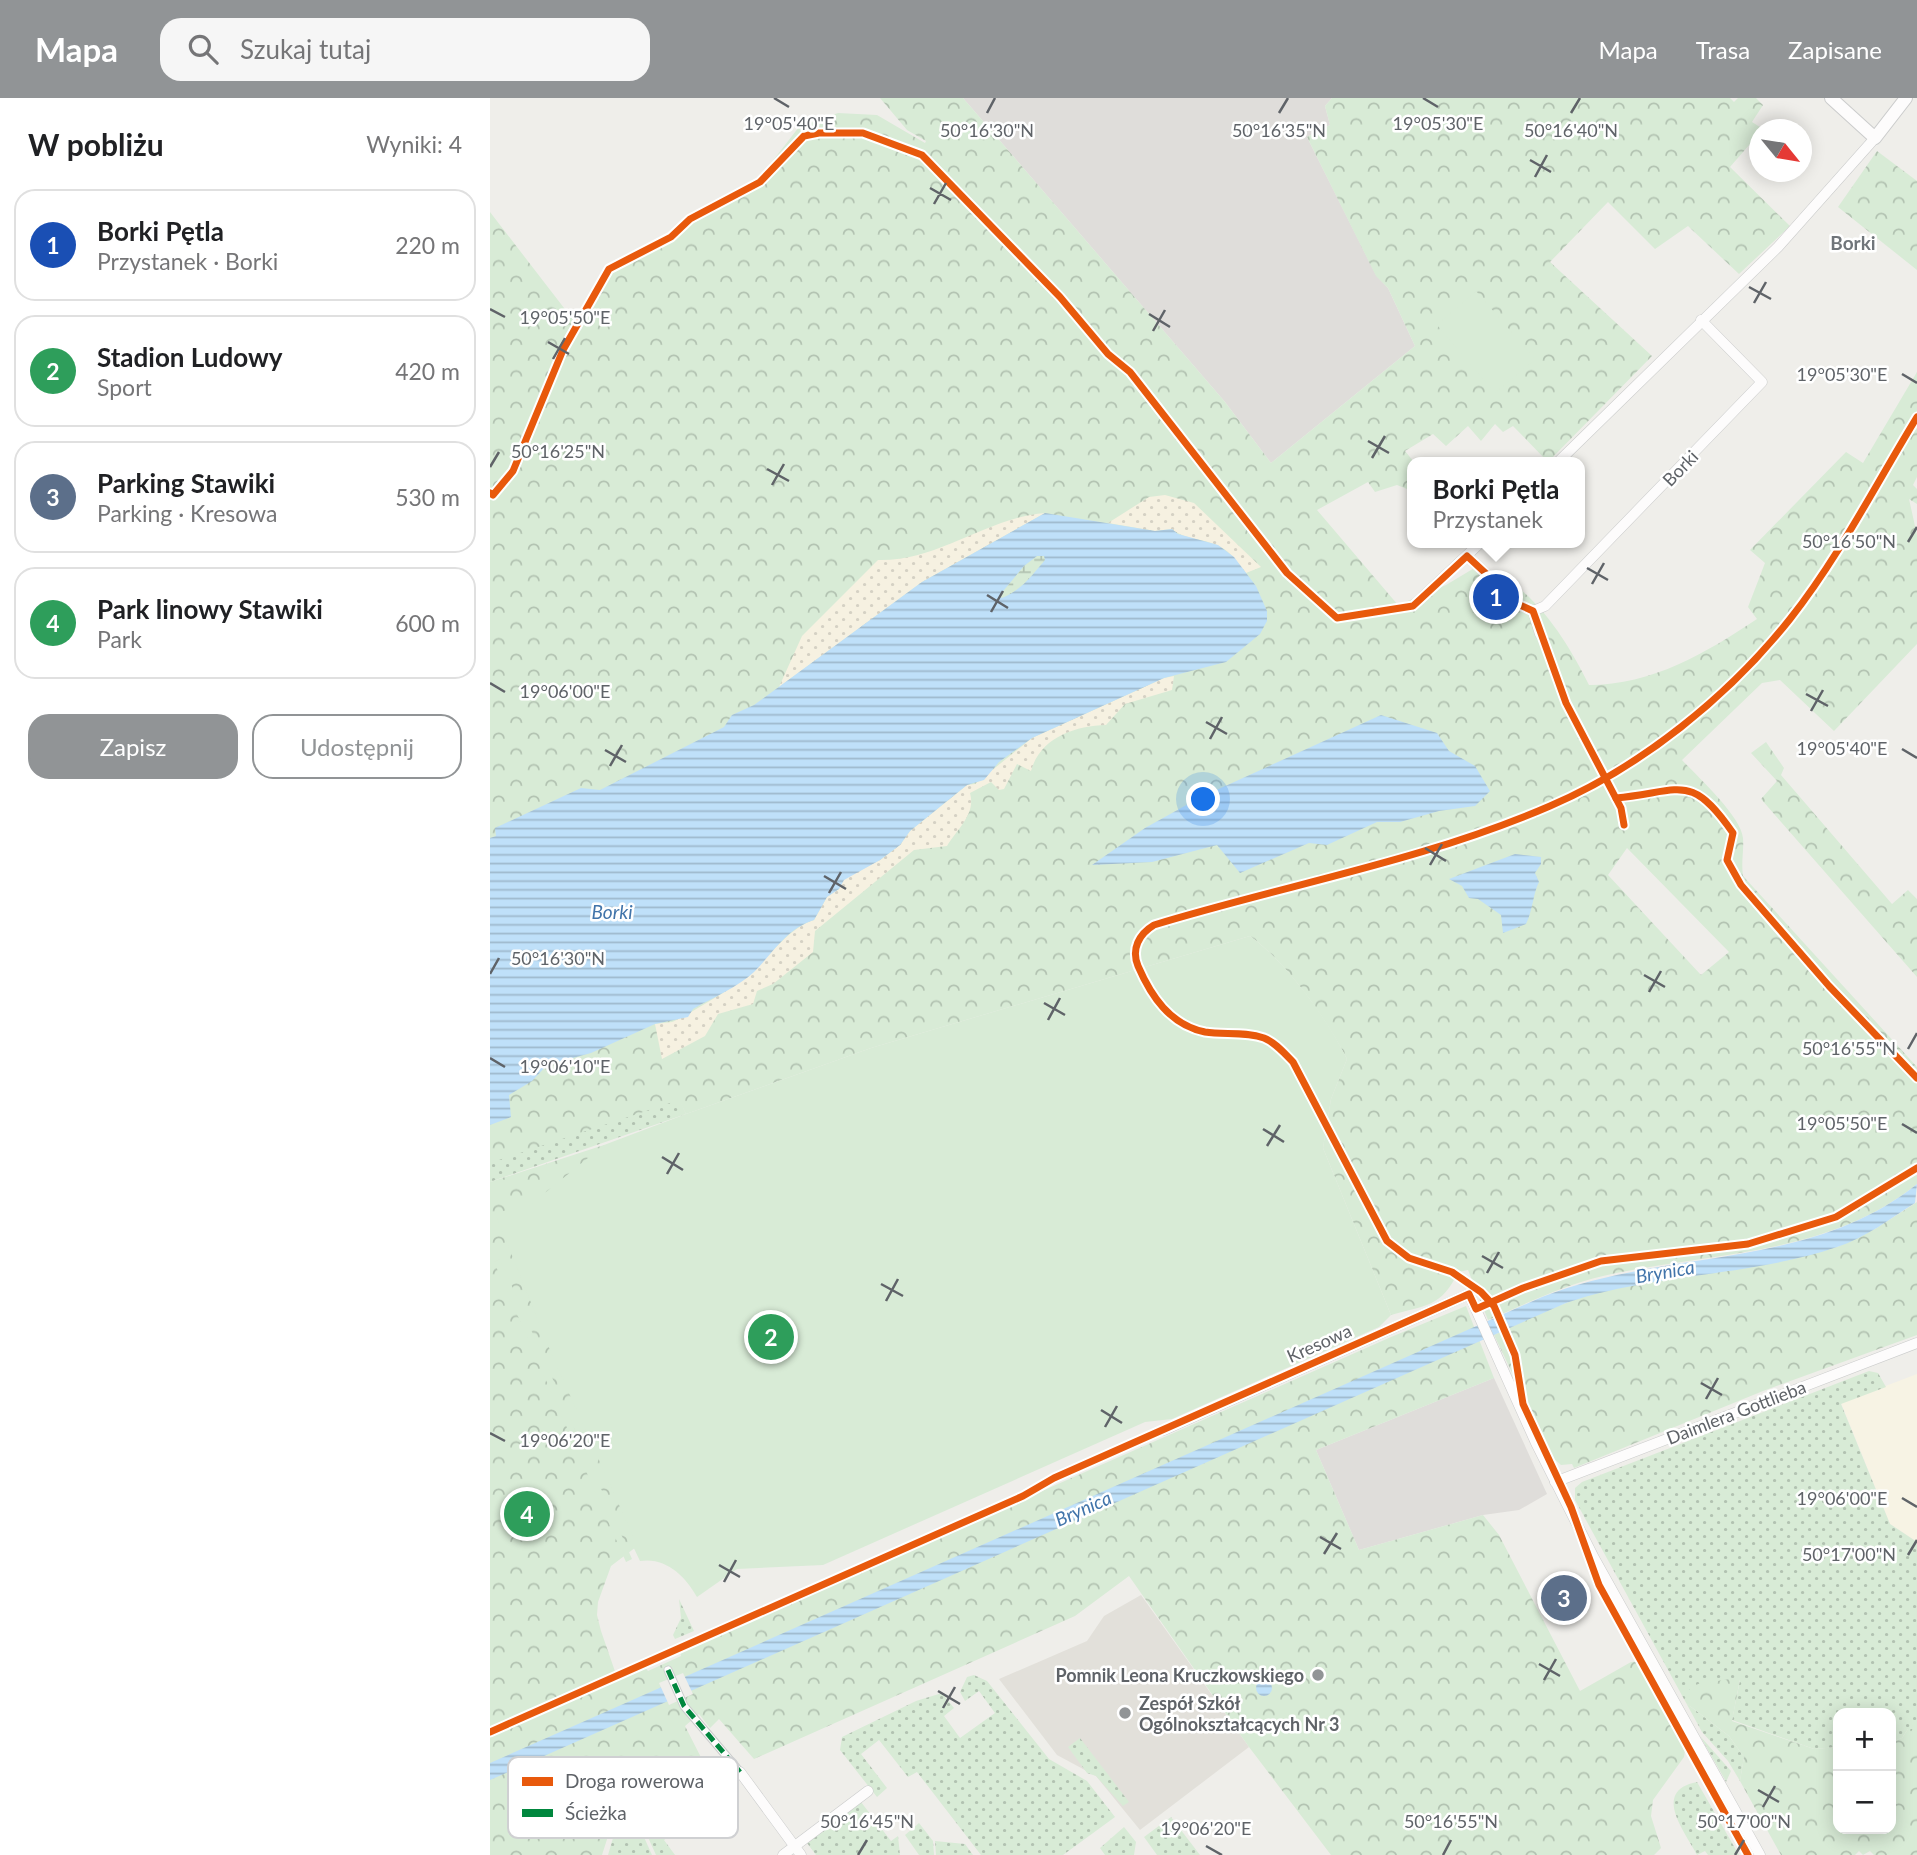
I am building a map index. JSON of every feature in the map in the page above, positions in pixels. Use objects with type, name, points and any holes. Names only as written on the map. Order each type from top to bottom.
[{"type":"street","points":[[1831,98],[1875,138]]},
{"type":"street","points":[[1563,457],[1794,231],[1906,98]]},
{"type":"street","name":"Borki","points":[[1533,611],[1545,606],[1762,382],[1701,320]]},
{"type":"street","points":[[1413,606],[1475,548]]},
{"type":"street","points":[[1467,556],[1520,605],[1533,611],[1540,634]]},
{"type":"street","name":"Kresowa","points":[[1164,1430],[1469,1294],[1555,1482],[1594,1558],[1760,1855]]},
{"type":"street","name":"Daimlera Gottlieba","points":[[1555,1482],[1917,1343]]},
{"type":"street","points":[[668,1670],[684,1706],[727,1757]]},
{"type":"street","points":[[738,1770],[801,1855]]},
{"type":"street","points":[[783,1855],[869,1791]]},
{"type":"shaded area","points":[[963,98],[1332,98],[1325,106],[1330,125],[1307,137],[1376,275],[1388,288],[1415,346],[1271,463],[1225,402]]},
{"type":"shaded area","points":[[1917,1374],[1917,1542],[1890,1524],[1841,1403]]},
{"type":"shaded area","points":[[1494,1378],[1547,1494],[1519,1510],[1483,1515],[1359,1550],[1316,1450]]},
{"type":"shaded area","name":"Zespół Szkół Ogólnokształcących Nr 3","points":[[1141,1595],[1249,1747],[1140,1830],[1096,1776],[1057,1755],[999,1679],[1087,1641],[1104,1616]]},
{"type":"green space","points":[[880,98],[963,98],[1225,402],[1271,463],[1415,346],[1388,288],[1376,276],[1307,137],[1330,125],[1325,106],[1332,98],[1730,98],[1734,102],[1738,98],[1756,98],[1763,105],[1754,119],[1749,119],[1749,145],[1730,167],[1790,226],[1739,274],[1688,226],[1655,249],[1608,202],[1550,262],[1652,356],[1553,457],[1543,457],[1513,426],[1503,432],[1495,424],[1481,441],[1468,426],[1446,446],[1433,434],[1405,451],[1410,457],[1407,457],[1407,489],[1397,485],[1375,492],[1368,482],[1317,510],[1398,605],[1446,585],[1476,567],[1513,583],[1529,597],[1557,631],[1589,685],[1635,679],[1678,665],[1757,619],[1748,607],[1765,563],[1750,550],[1846,452],[1863,463],[1917,372],[1917,477],[1913,485],[1917,489],[1917,504],[1909,499],[1917,535],[1917,644],[1834,731],[1780,680],[1762,683],[1682,760],[1735,819],[1743,838],[1743,876],[1917,1067],[1917,1184],[1882,1208],[1845,1226],[1806,1239],[1603,1276],[1559,1290],[1488,1320],[1468,1270],[1458,1272],[1446,1292],[1432,1303],[1391,1315],[1323,1148],[1331,1099],[1347,1059],[1304,992],[1278,961],[1250,936],[871,1048],[686,1114],[679,1100],[490,1163],[490,212],[581,330],[607,277],[632,255],[675,234],[750,190],[799,127],[838,113],[877,115],[925,143],[926,141],[907,130]],"holes":[[[1627,848],[1729,952],[1701,975],[1608,875]]]},
{"type":"green space","points":[[1877,151],[1917,181],[1917,270],[1838,207]]},
{"type":"green space","points":[[1476,291],[1535,359],[1495,393],[1437,325]]},
{"type":"green space","points":[[1037,556],[1044,556],[1045,560],[1030,577],[1009,594],[1002,598],[999,596],[1024,566]]},
{"type":"green space","points":[[1766,742],[1784,768],[1781,775],[1892,904],[1908,890],[1917,899],[1917,977],[1761,799],[1777,781],[1751,753]]},
{"type":"green space","points":[[1250,936],[1278,961],[1305,992],[1329,1026],[1347,1059],[1331,1099],[1323,1148],[1391,1315],[1379,1327],[1172,1419],[1145,1422],[823,1565],[737,1569],[697,1597],[687,1582],[674,1570],[658,1562],[640,1561],[629,1538],[633,1536],[552,1355],[495,1213],[530,1205],[604,1145],[686,1114],[871,1048]]},
{"type":"green space","points":[[662,1059],[686,1114],[490,1182],[490,1125]]},
{"type":"green space","points":[[604,1145],[612,1188],[644,1541],[611,1566],[598,1602],[597,1615],[601,1631],[618,1680],[645,1667],[648,1671],[681,1656],[680,1651],[1466,1306],[1494,1378],[1316,1450],[1359,1550],[1483,1515],[1499,1535],[1580,1691],[1631,1662],[1647,1661],[1687,1738],[1684,1757],[1653,1800],[1651,1816],[1661,1848],[1654,1855],[1331,1855],[1249,1747],[1129,1576],[1075,1616],[754,1759],[719,1719],[710,1728],[699,1714],[685,1726],[701,1757],[508,1757],[508,1838],[607,1838],[602,1855],[490,1855],[490,1182]]},
{"type":"green space","points":[[1917,1202],[1917,1335],[1763,1391],[1574,1468],[1572,1464],[1561,1465],[1553,1458],[1494,1335],[1542,1312],[1601,1290],[1837,1247],[1875,1229]]},
{"type":"green space","points":[[500,1259],[632,1559],[626,1562],[494,1262]]},
{"type":"green space","points":[[1869,1371],[1878,1373],[1886,1387],[1841,1404],[1890,1524],[1917,1542],[1917,1729],[1908,1729],[1902,1738],[1896,1740],[1896,1708],[1833,1708],[1833,1747],[1814,1749],[1732,1720],[1740,1680],[1686,1703],[1575,1500],[1575,1488],[1582,1482]]},
{"type":"green space","points":[[679,1599],[694,1631],[675,1639],[673,1635],[681,1618]]},
{"type":"green space","points":[[974,1675],[987,1681],[1049,1759],[1087,1781],[1115,1817],[1063,1855],[981,1855],[917,1772],[908,1777],[879,1740],[861,1754],[887,1788],[877,1797],[840,1750],[842,1737],[916,1701],[942,1693],[954,1708],[944,1716],[960,1738],[995,1713],[979,1691],[965,1701],[960,1692],[967,1677]]},
{"type":"green space","points":[[1740,1679],[1732,1721],[1814,1749],[1833,1747],[1833,1834],[1896,1834],[1896,1740],[1902,1738],[1908,1729],[1917,1729],[1917,1855],[1874,1855],[1870,1851],[1863,1855],[1859,1851],[1855,1855],[1781,1855],[1740,1781],[1744,1757],[1729,1736],[1686,1703],[1687,1691],[1698,1684]]},
{"type":"green space","points":[[1686,1703],[1729,1736],[1744,1757],[1740,1781],[1728,1761],[1702,1732]]},
{"type":"green space","points":[[1700,1736],[1731,1771],[1726,1782],[1724,1778]]},
{"type":"green space","points":[[1080,1738],[1129,1802],[1123,1806],[1096,1776],[1087,1773],[1068,1747]]},
{"type":"green space","points":[[1697,1782],[1739,1855],[1708,1855],[1705,1851],[1697,1855],[1680,1825],[1674,1804],[1676,1794],[1683,1787]]},
{"type":"green space","points":[[861,1802],[891,1841],[898,1836],[900,1855],[816,1855],[807,1843]]},
{"type":"green space","points":[[1171,1817],[1200,1855],[1157,1855],[1144,1837]]},
{"type":"green space","points":[[919,1823],[933,1841],[934,1855],[919,1855],[905,1835]]},
{"type":"green space","points":[[1124,1827],[1136,1842],[1134,1855],[1105,1855],[1100,1848]]},
{"type":"green space","points":[[613,1838],[644,1838],[652,1855],[608,1855]]},
{"type":"green space","points":[[648,1838],[667,1838],[664,1840],[675,1855],[656,1855]]},
{"type":"green space","points":[[935,1841],[965,1844],[973,1855],[936,1855]]},
{"type":"sand","points":[[1165,495],[1194,503],[1261,567],[1246,573],[1223,548],[1172,529],[1155,531],[1108,523],[1149,497]]},
{"type":"sand","points":[[1045,513],[922,582],[779,687],[802,636],[878,560],[921,554],[1003,522]]},
{"type":"sand","points":[[1174,676],[1172,690],[1125,704],[1106,725],[1071,731],[1050,742],[1035,760],[1031,771],[1017,764],[1004,789],[999,790],[991,782],[970,793],[970,808],[965,821],[947,846],[914,850],[815,931],[813,952],[773,984],[757,991],[753,1004],[718,1014],[705,1036],[662,1059],[655,1024],[678,1019],[749,976],[788,935],[814,920],[827,897],[839,889],[844,879],[880,860],[900,845],[910,831],[967,785],[975,784],[1032,738],[1164,678]]},
{"type":"water","name":"Borki","points":[[1045,513],[1155,531],[1172,529],[1178,534],[1218,545],[1234,557],[1256,586],[1267,611],[1267,621],[1260,634],[1226,662],[1164,678],[1032,738],[999,762],[984,780],[967,785],[910,831],[900,845],[880,860],[844,880],[839,889],[827,897],[814,920],[788,935],[748,977],[693,1009],[688,1017],[655,1024],[591,1053],[547,1065],[532,1081],[509,1095],[511,1117],[490,1125],[490,838],[496,836],[495,828],[581,788],[600,790],[724,727],[732,715],[754,705],[922,582]],"holes":[[[1037,556],[1044,556],[1045,560],[1021,586],[1009,595],[1002,598],[999,596],[1024,566]]]},
{"type":"water","points":[[1381,715],[1437,733],[1449,751],[1475,766],[1490,791],[1475,806],[1439,811],[1400,822],[1377,822],[1327,845],[1309,843],[1240,873],[1217,845],[1152,862],[1092,865],[1145,828],[1199,798]]},
{"type":"water","points":[[1515,854],[1541,857],[1541,864],[1535,873],[1539,882],[1526,924],[1503,933],[1501,915],[1478,899],[1469,898],[1462,886],[1449,879]]},
{"type":"water","name":"Brynica","points":[[1917,1184],[1915,1203],[1857,1239],[1804,1257],[1633,1286],[1566,1303],[542,1757],[508,1757],[508,1772],[490,1780],[490,1763],[1542,1297],[1637,1271],[1783,1245],[1830,1231],[1875,1212]]},
{"type":"water","points":[[1264,1680],[1270,1682],[1270,1694],[1264,1696],[1258,1694],[1256,1688],[1258,1682]]},
{"type":"pier","points":[[683,1673],[693,1694],[669,1705],[659,1683]]},
{"type":"marked path","points":[[668,1670],[684,1706],[727,1757]]},
{"type":"cycle path","points":[[490,493],[493,495],[513,471],[563,350],[609,269],[671,237],[690,219],[760,182],[804,136],[819,133],[863,133],[922,155],[1060,297],[1108,354],[1130,372],[1287,573],[1337,618],[1413,606],[1467,556],[1520,605],[1533,611],[1566,703],[1621,808],[1624,825]]},
{"type":"cycle path","points":[[1748,1855],[1599,1585],[1571,1507],[1523,1404],[1515,1355],[1494,1306],[1481,1292],[1452,1272],[1409,1258],[1387,1241],[1293,1062],[1276,1045],[1257,1036],[1205,1032],[1182,1023],[1163,1008],[1149,988],[1135,954],[1140,937],[1154,925],[1403,857],[1502,825],[1584,790],[1650,750],[1681,727],[1739,676],[1790,619],[1841,546],[1917,417]]},
{"type":"cycle path","points":[[1616,798],[1683,790],[1706,801],[1733,833],[1727,860],[1741,885],[1829,986],[1917,1078]]},
{"type":"cycle path","points":[[490,1732],[1023,1496],[1054,1478],[1469,1294],[1476,1309],[1523,1288],[1601,1261],[1748,1244],[1836,1217],[1917,1168]]},
{"type":"place","name":"Borki Pętla","points":[[1496,597]]},
{"type":"place","name":"Stadion Ludowy","points":[[771,1337]]},
{"type":"place","name":"Park linowy Stawiki","points":[[527,1514]]},
{"type":"place","name":"Parking Stawiki","points":[[1564,1598]]},
{"type":"place","name":"Pomnik Leona Kruczkowskiego","points":[[1318,1675]]},
{"type":"place","name":"Zespół Szkół Ogólnokształcących Nr 3","points":[[1125,1713]]},
{"type":"district","name":"Borki","points":[[1853,242]]}]
